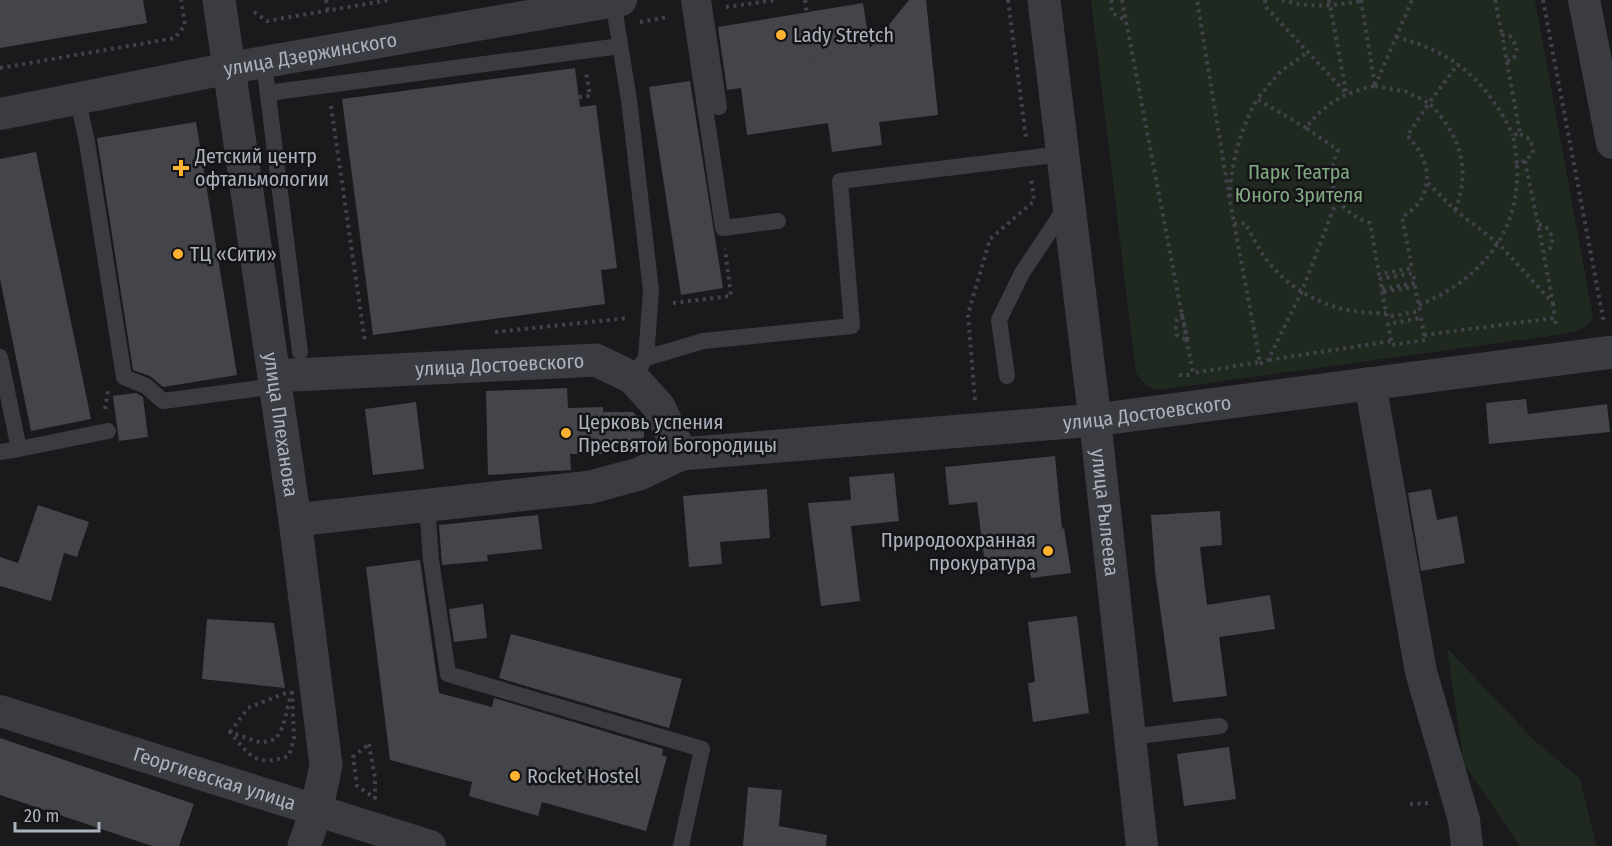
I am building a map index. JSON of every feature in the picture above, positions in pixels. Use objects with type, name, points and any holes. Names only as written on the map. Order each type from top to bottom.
[{"type":"street","name":"улица Плеханова","points":[[219,0],[295,520],[326,765],[316,812],[304,846]]},
{"type":"street","name":"улица Рылеева","points":[[1044,0],[1095,420],[1142,846]]},
{"type":"street","points":[[1584,0],[1612,143]]},
{"type":"street","name":"улица Дзержинского","points":[[0,114],[230,68],[266,78],[617,1]]},
{"type":"street","name":"улица Достоевского","points":[[295,520],[591,487],[639,474],[681,454],[1095,420],[1370,383],[1606,339]]},
{"type":"street","name":"улица Достоевского","points":[[275,381],[596,360],[640,368],[681,454]]},
{"type":"street","points":[[1370,383],[1421,672],[1464,820],[1467,846]]},
{"type":"street","name":"Георгиевская улица","points":[[0,711],[430,846]]},
{"type":"lane","points":[[689,0],[723,228],[778,221]]},
{"type":"lane","points":[[703,0],[719,107]]},
{"type":"lane","points":[[617,1],[651,291],[640,368]]},
{"type":"lane","points":[[300,352],[266,78],[328,85],[621,46]]},
{"type":"lane","points":[[77,97],[87,142],[124,377],[146,386],[163,401],[275,381]]},
{"type":"lane","points":[[640,368],[703,341],[852,326],[840,181],[1062,154]]},
{"type":"lane","points":[[1007,376],[999,320],[1022,273],[1068,204]]},
{"type":"lane","points":[[0,357],[19,449]]},
{"type":"lane","points":[[0,452],[108,431]]},
{"type":"lane","points":[[427,505],[431,560],[448,674],[702,748],[681,846]]},
{"type":"lane","points":[[1130,738],[1220,726]]},
{"type":"path","points":[[0,68],[175,38],[185,25],[181,0]]},
{"type":"path","points":[[326,0],[328,10]]},
{"type":"path","points":[[253,8],[254,15],[267,21],[389,0]]},
{"type":"path","points":[[805,0],[818,89]]},
{"type":"path","points":[[975,403],[968,314],[990,239],[1034,201],[1008,0]]},
{"type":"path","points":[[1111,0],[1112,13],[1125,20]]},
{"type":"path","points":[[1122,0],[1193,373],[1392,341]]},
{"type":"path","points":[[1197,0],[1229,196],[1262,374]]},
{"type":"path","points":[[1265,0],[1265,6],[1346,93]]},
{"type":"path","points":[[1282,0],[1297,4],[1330,6],[1362,0],[1375,86]]},
{"type":"path","points":[[1329,0],[1346,93]]},
{"type":"path","points":[[1375,86],[1412,0]]},
{"type":"path","points":[[1495,0],[1520,134]]},
{"type":"path","points":[[1543,0],[1606,339]]},
{"type":"path","points":[[1502,35],[1510,36],[1517,47],[1514,58],[1507,61]]},
{"type":"path","points":[[1396,37],[1419,43],[1458,64],[1488,91],[1513,135],[1517,163],[1513,205],[1499,244],[1458,285],[1419,305]]},
{"type":"path","points":[[579,97],[590,96],[584,51]]},
{"type":"path","points":[[1229,196],[1233,159],[1242,128],[1257,99],[1281,71],[1308,52]]},
{"type":"path","points":[[1257,99],[1338,150],[1330,175],[1332,189],[1346,211],[1370,223],[1392,345],[1407,343],[1425,339],[1402,218],[1411,212],[1422,198],[1428,183],[1424,159],[1417,146],[1407,136],[1458,64]]},
{"type":"path","points":[[328,85],[366,345]]},
{"type":"path","points":[[1306,128],[1323,108],[1346,93],[1375,86],[1407,92],[1429,103],[1451,128],[1461,155],[1463,184],[1455,210]]},
{"type":"path","points":[[1513,135],[1520,134],[1531,140],[1533,146],[1533,153],[1525,161],[1517,163]]},
{"type":"path","points":[[1525,161],[1544,252],[1557,335]]},
{"type":"path","points":[[1428,183],[1455,210],[1499,244],[1553,303]]},
{"type":"path","points":[[1229,196],[1242,189]]},
{"type":"path","points":[[1268,360],[1302,291],[1337,199]]},
{"type":"path","points":[[1234,224],[1245,223],[1267,260],[1302,291],[1337,308],[1386,315],[1420,311]]},
{"type":"path","points":[[1538,224],[1546,226],[1553,237],[1550,248],[1544,252]]},
{"type":"path","points":[[650,305],[731,296],[723,228]]},
{"type":"path","points":[[1379,274],[1412,268]]},
{"type":"path","points":[[1396,271],[1397,277]]},
{"type":"path","points":[[1380,279],[1413,273]]},
{"type":"path","points":[[1382,291],[1415,285]]},
{"type":"path","points":[[1404,314],[1405,321]]},
{"type":"path","points":[[1182,315],[1184,324],[1188,341],[1177,334],[1175,328],[1176,322],[1182,315]]},
{"type":"path","points":[[1388,324],[1421,318]]},
{"type":"path","points":[[1424,335],[1555,318]]},
{"type":"path","points":[[108,431],[104,400],[107,391],[117,387],[124,377]]},
{"type":"path","points":[[969,404],[986,402]]},
{"type":"path","points":[[230,732],[248,708],[292,691]]},
{"type":"path","points":[[230,732],[249,756],[271,762],[289,756],[294,738],[292,691]]},
{"type":"path","points":[[230,732],[261,743],[276,739],[283,726],[292,691]]},
{"type":"path","points":[[369,744],[375,778],[375,798],[357,786],[353,757],[369,744]]},
{"type":"path","points":[[1410,804],[1435,803]]},
{"type":"green space","name":"Парк Театра Юного Зрителя","points":[[1091,0],[1535,0],[1593,317],[1590,322],[1578,330],[1557,335],[1165,389],[1148,386],[1136,373]]},
{"type":"green space","points":[[1447,648],[1534,740],[1580,779],[1596,844],[1600,846],[1520,846],[1464,764]]},
{"type":"building","points":[[0,0],[143,0],[147,23],[0,48]]},
{"type":"building","points":[[909,0],[926,0],[938,115],[879,122],[882,145],[832,152],[828,123],[747,135],[741,88],[727,90],[718,27],[863,3],[870,48]]},
{"type":"building","points":[[575,68],[580,107],[596,105],[617,268],[601,270],[605,304],[373,335],[342,99]]},
{"type":"building","points":[[690,81],[723,288],[681,295],[649,87]]},
{"type":"building","name":"ТЦ «Сити»","points":[[196,122],[237,375],[163,387],[150,376],[133,370],[97,138]]},
{"type":"building","points":[[36,152],[91,419],[31,431],[0,279],[0,159]]},
{"type":"building","name":"Церковь успения Пресвятой Богородицы","points":[[567,388],[568,408],[603,407],[603,412],[633,412],[644,422],[644,437],[634,446],[604,447],[604,454],[570,454],[571,470],[488,475],[486,391]]},
{"type":"building","points":[[136,393],[143,397],[148,437],[119,441],[113,396]]},
{"type":"building","points":[[1526,399],[1528,414],[1607,404],[1610,432],[1489,444],[1486,403]]},
{"type":"building","points":[[416,402],[424,469],[373,475],[365,409]]},
{"type":"building","points":[[1055,456],[1062,529],[1064,528],[1071,573],[1031,578],[1029,566],[986,572],[977,502],[949,505],[945,467]]},
{"type":"building","points":[[894,473],[899,521],[851,526],[860,601],[821,606],[808,503],[851,500],[849,477]]},
{"type":"building","points":[[767,489],[770,538],[720,542],[722,564],[689,567],[683,496]]},
{"type":"building","points":[[1431,489],[1437,520],[1457,516],[1465,563],[1421,571],[1408,493]]},
{"type":"building","points":[[38,505],[89,522],[77,557],[64,553],[51,601],[0,586],[0,557],[18,563]]},
{"type":"building","points":[[1220,511],[1222,545],[1200,547],[1207,605],[1270,595],[1275,629],[1219,637],[1227,696],[1173,702],[1155,571],[1151,515]]},
{"type":"building","points":[[538,515],[542,549],[487,555],[488,561],[442,565],[439,525]]},
{"type":"building","points":[[420,560],[439,693],[492,707],[494,698],[663,749],[662,755],[667,757],[646,831],[542,802],[538,816],[469,796],[472,782],[390,760],[366,567]]},
{"type":"building","points":[[483,604],[487,638],[454,642],[449,609]]},
{"type":"building","points":[[1077,616],[1089,713],[1033,722],[1028,683],[1035,682],[1028,622]]},
{"type":"building","points":[[207,619],[274,623],[285,688],[202,679]]},
{"type":"building","points":[[511,634],[682,679],[669,728],[499,678]]},
{"type":"building","points":[[0,738],[194,804],[179,846],[152,846],[0,795]]},
{"type":"building","points":[[1229,747],[1236,799],[1184,806],[1177,754]]},
{"type":"building","points":[[748,787],[782,790],[779,826],[827,835],[826,846],[743,846]]},
{"type":"place","name":"Lady Stretch","points":[[781,35]]},
{"type":"place","name":"Детский центр офтальмологии","points":[[181,168]]},
{"type":"place","name":"ТЦ «Сити»","points":[[178,254]]},
{"type":"place","name":"Церковь успения Пресвятой Богородицы","points":[[566,433]]},
{"type":"place","name":"Природоохранная прокуратура","points":[[1048,551]]},
{"type":"place","name":"Rocket Hostel","points":[[515,776]]}]
